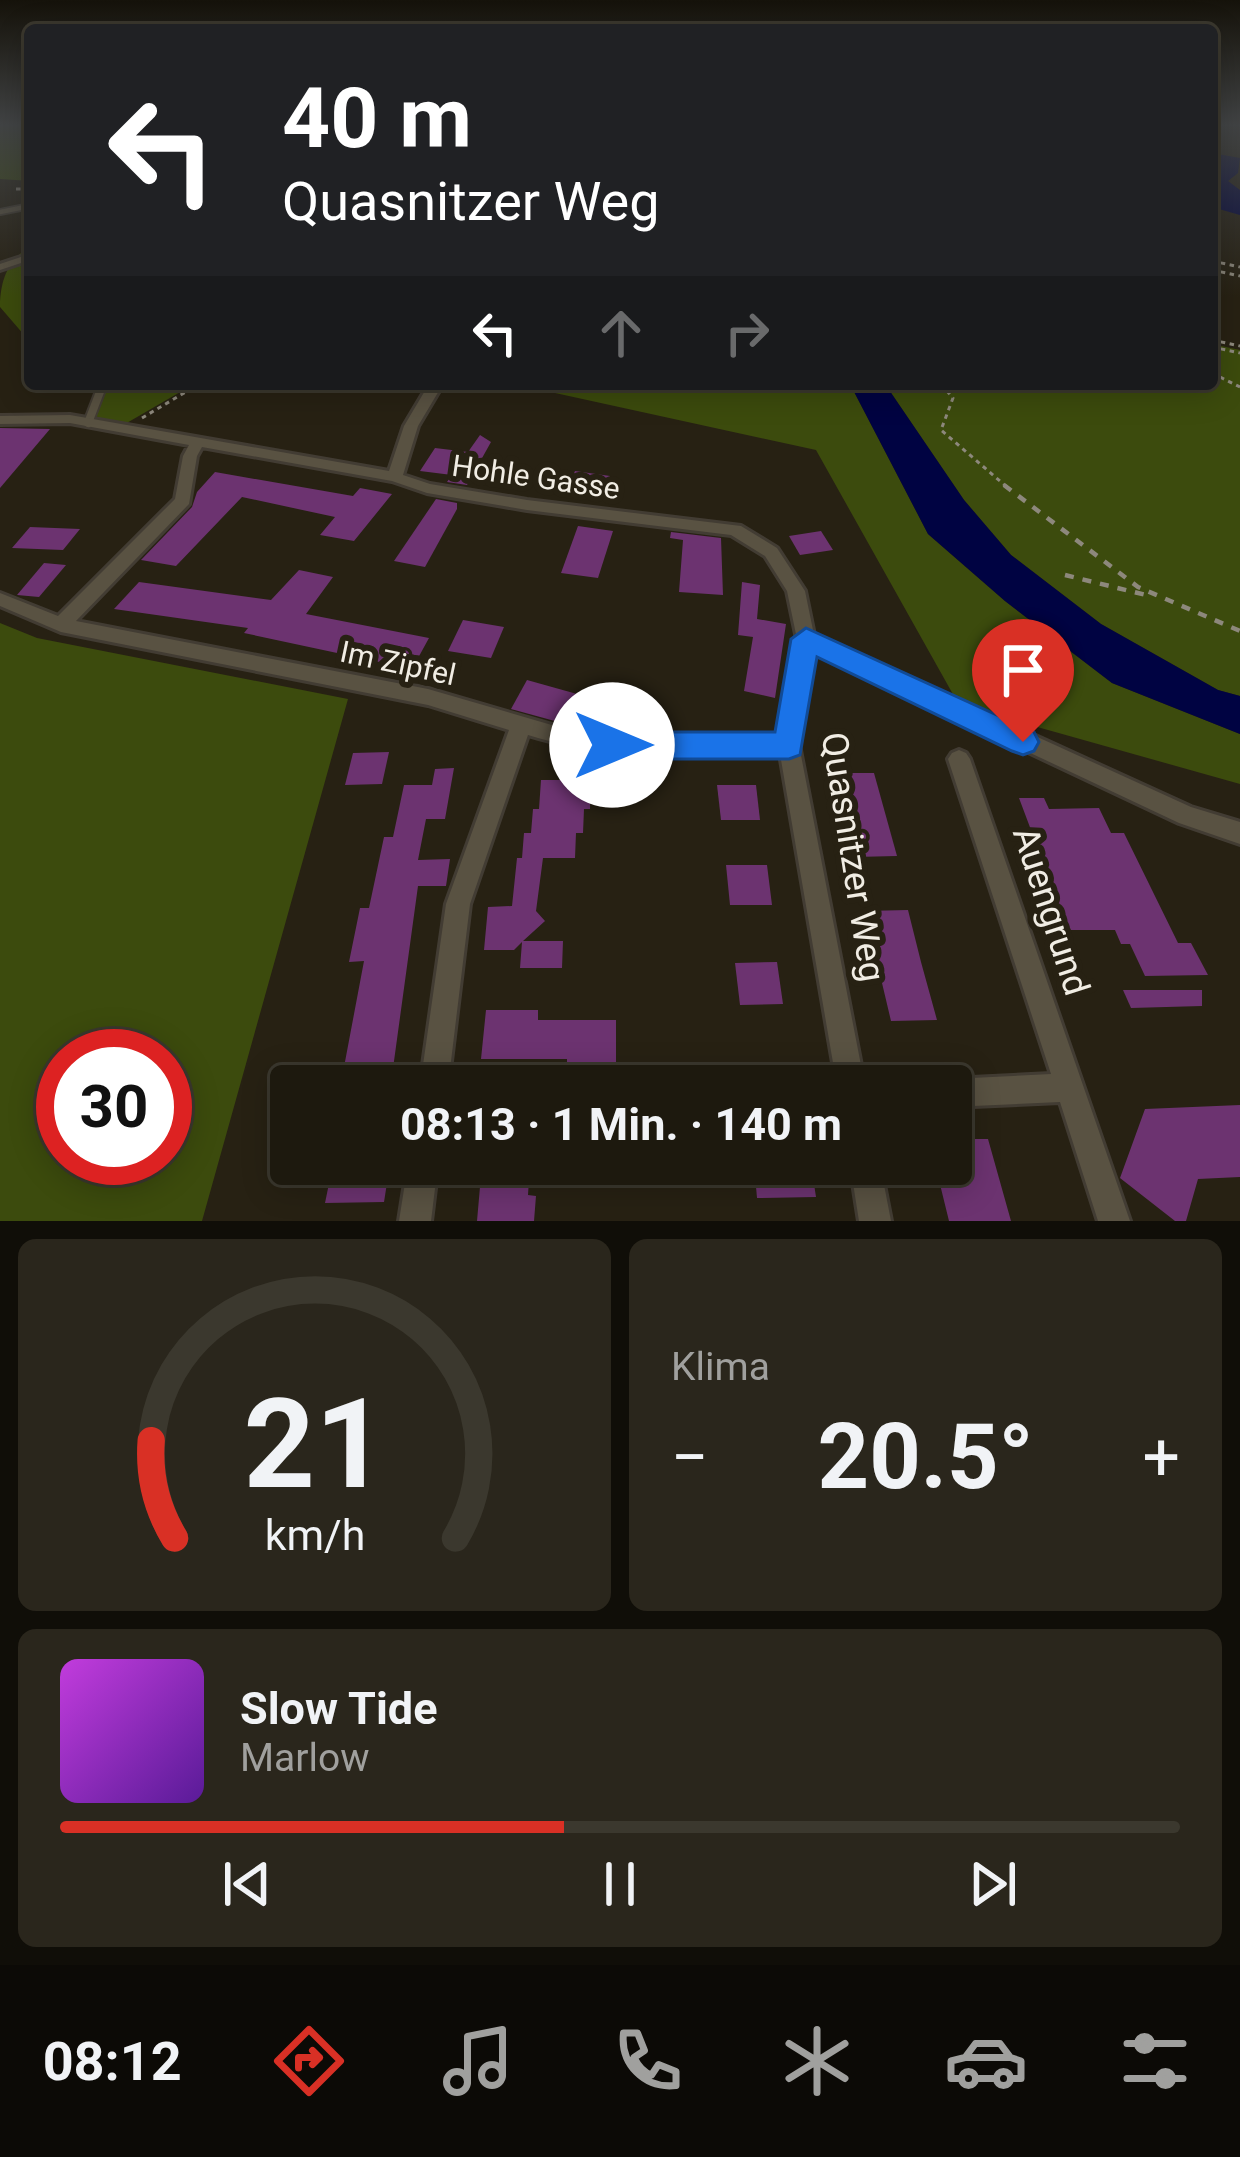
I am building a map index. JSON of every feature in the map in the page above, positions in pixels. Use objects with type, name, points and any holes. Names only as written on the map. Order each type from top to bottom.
[{"type":"street","points":[[395,476],[411,425],[432,390]]},
{"type":"street","name":"Hohle Gasse","points":[[0,420],[79,421],[395,476],[427,488],[527,505],[736,530],[771,552],[796,591],[806,639]]},
{"type":"street","points":[[61,625],[183,500],[196,445]]},
{"type":"street","name":"Im Zipfel","points":[[0,599],[61,625],[428,698],[612,745],[789,745]]},
{"type":"street","points":[[806,639],[1146,798],[1240,833]]},
{"type":"street","name":"Quasnitzer Weg","points":[[806,639],[789,745],[847,1065]]},
{"type":"street","points":[[437,1065],[458,904],[521,725]]},
{"type":"street","name":"Auengrund","points":[[959,759],[1114,1221]]},
{"type":"street","points":[[972,1092],[1066,1088]]},
{"type":"street","points":[[415,1221],[420,1185]]},
{"type":"street","points":[[868,1185],[874,1221]]},
{"type":"lane","points":[[79,421],[99,390]]},
{"type":"path","points":[[16,190],[24,189]]},
{"type":"path","points":[[121,430],[190,390]]},
{"type":"path","points":[[946,390],[952,398],[941,430],[951,442],[1138,586],[1167,602]]},
{"type":"path","points":[[1065,575],[1120,586],[1240,631]]},
{"type":"green space","points":[[22,252],[24,335],[0,307],[3,281]]},
{"type":"green space","points":[[1218,345],[1240,350],[1240,696],[1218,690],[1101,624],[1011,555],[964,500],[889,390],[1218,390]]},
{"type":"green space","points":[[104,390],[184,390],[125,424],[93,417]]},
{"type":"green space","points":[[541,390],[853,390],[928,534],[1005,601],[1112,683],[1240,734],[1240,784],[959,705],[816,450]]},
{"type":"green space","points":[[0,623],[37,638],[348,699],[202,1221],[0,1221]]},
{"type":"shaded area","points":[[1218,183],[1231,183],[1240,190],[1240,215],[1218,209]]},
{"type":"shaded area","points":[[853,390],[889,390],[964,500],[1011,555],[1101,624],[1218,690],[1240,696],[1240,734],[1112,683],[1005,601],[928,534]]},
{"type":"building","points":[[0,428],[50,429],[0,488]]},
{"type":"building","points":[[480,435],[491,442],[467,485],[447,482],[452,475],[420,471],[435,448],[468,452]]},
{"type":"building","points":[[575,471],[610,476],[601,500],[565,494]]},
{"type":"building","points":[[215,472],[353,496],[360,488],[392,494],[354,541],[320,535],[335,517],[242,497],[176,566],[141,560],[192,507],[197,492]]},
{"type":"building","points":[[436,499],[457,503],[457,509],[425,567],[394,561]]},
{"type":"building","points":[[578,526],[613,531],[598,578],[561,573]]},
{"type":"building","points":[[30,527],[80,529],[63,550],[12,548]]},
{"type":"building","points":[[821,531],[833,550],[800,555],[789,536]]},
{"type":"building","points":[[671,532],[721,538],[723,595],[679,592],[683,540],[670,538]]},
{"type":"building","points":[[44,563],[66,565],[39,597],[17,595]]},
{"type":"building","points":[[299,570],[333,577],[306,614],[429,638],[412,669],[244,633],[248,628],[114,609],[139,582],[271,600]]},
{"type":"building","points":[[742,582],[760,585],[757,619],[786,624],[775,698],[744,691],[753,637],[738,635]]},
{"type":"building","points":[[463,620],[504,627],[491,658],[448,651]]},
{"type":"building","points":[[527,680],[577,694],[562,723],[511,709]]},
{"type":"building","points":[[389,752],[382,784],[345,785],[353,753]]},
{"type":"building","points":[[454,768],[445,819],[426,819],[418,860],[450,859],[446,886],[418,886],[393,1065],[344,1065],[364,961],[349,962],[360,908],[369,908],[384,837],[393,837],[404,785],[432,785],[435,769]]},
{"type":"building","points":[[836,773],[874,773],[897,856],[855,857]]},
{"type":"building","points":[[541,780],[591,780],[590,809],[584,809],[583,833],[576,833],[575,858],[543,858],[536,911],[545,921],[523,941],[563,941],[562,968],[520,968],[522,942],[514,950],[484,950],[488,907],[512,906],[517,858],[522,858],[524,833],[531,833],[533,809],[539,809]]},
{"type":"building","points":[[717,785],[756,785],[760,820],[721,820]]},
{"type":"building","points":[[1019,798],[1044,798],[1049,809],[1099,808],[1111,833],[1124,833],[1178,943],[1191,943],[1208,975],[1145,976],[1130,944],[1121,944],[1115,930],[1063,930],[1030,846],[1037,846]]},
{"type":"building","points":[[726,865],[767,865],[772,905],[730,905]]},
{"type":"building","points":[[908,910],[937,1020],[891,1021],[865,911]]},
{"type":"building","points":[[777,962],[783,1004],[740,1005],[735,963]]},
{"type":"building","points":[[1123,990],[1202,990],[1202,1006],[1131,1008]]},
{"type":"building","points":[[486,1010],[538,1010],[538,1020],[616,1020],[616,1065],[567,1065],[567,1059],[481,1059]]},
{"type":"building","points":[[1240,1105],[1240,1177],[1198,1179],[1186,1221],[1175,1221],[1120,1178],[1145,1109]]},
{"type":"building","points":[[972,1139],[988,1139],[1011,1221],[949,1221],[940,1185],[972,1185]]},
{"type":"building","points":[[329,1185],[387,1185],[384,1202],[325,1203]]},
{"type":"building","points":[[480,1185],[529,1185],[528,1195],[536,1196],[534,1221],[477,1221]]},
{"type":"building","points":[[756,1185],[814,1185],[816,1197],[757,1198]]},
{"type":"route","points":[[612,745],[789,745],[806,639],[1023,742]]}]
